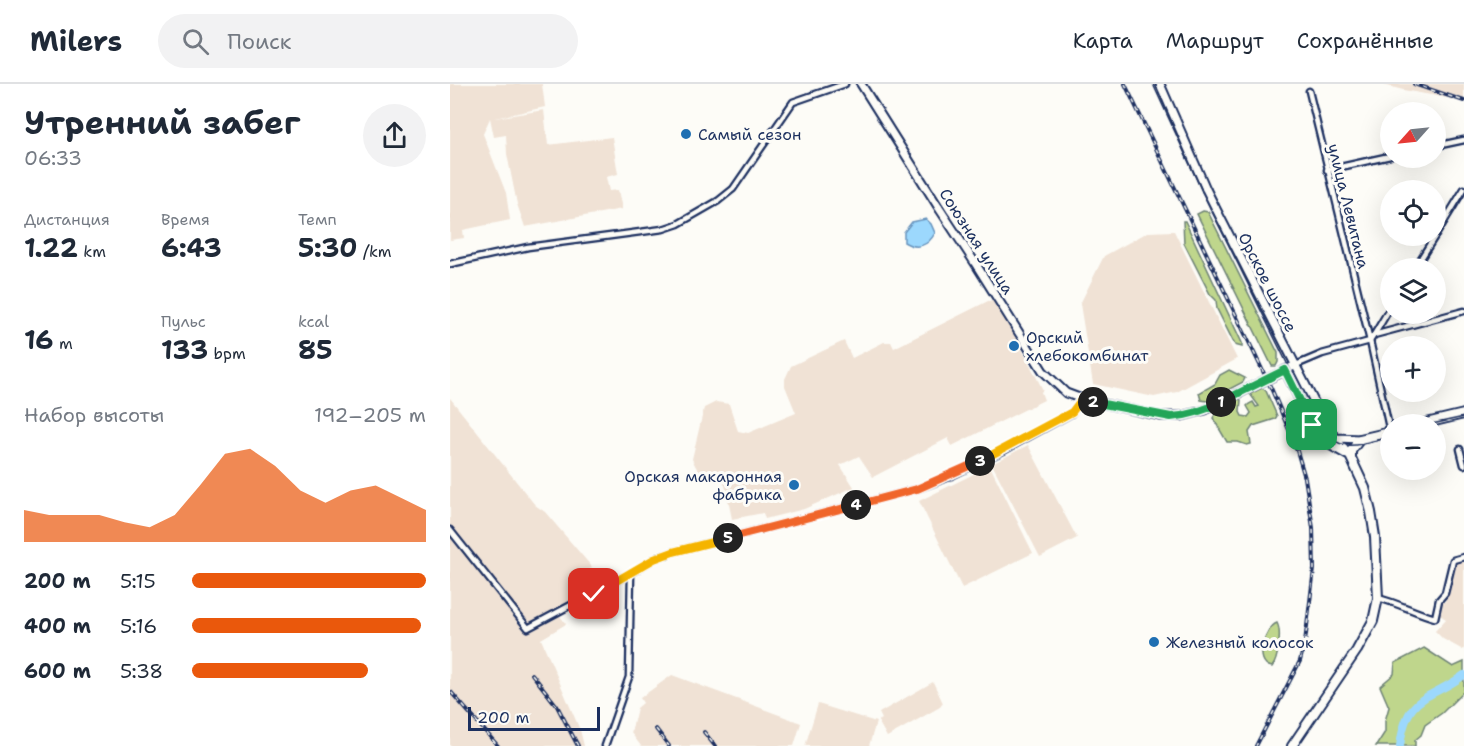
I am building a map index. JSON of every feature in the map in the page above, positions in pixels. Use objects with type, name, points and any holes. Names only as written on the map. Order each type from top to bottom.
[{"type":"main road","name":"Союзная улица","points":[[861,84],[1043,371],[1066,393],[1082,399],[1160,416],[1182,416],[1205,410],[1296,365]]},
{"type":"main road","name":"Орское шоссе","points":[[1160,84],[1206,189],[1326,425],[1351,458]]},
{"type":"main road","points":[[1285,370],[1316,433],[1326,443],[1351,458]]},
{"type":"main road","points":[[1446,418],[1464,414]]},
{"type":"main road","points":[[1312,425],[1324,434],[1337,438],[1360,440],[1380,435]]},
{"type":"main road","points":[[1292,746],[1357,650],[1373,621],[1378,598],[1375,537],[1365,488],[1351,458],[1351,451],[1360,440]]},
{"type":"street","points":[[450,264],[528,247],[663,229],[678,224],[718,201],[733,189],[793,102],[845,84]]},
{"type":"street","name":"улица Левитана","points":[[1309,91],[1386,414]]},
{"type":"street","points":[[1446,144],[1464,140]]},
{"type":"street","points":[[1327,170],[1380,158]]},
{"type":"street","points":[[1446,218],[1464,189]]},
{"type":"street","points":[[1374,335],[1464,311]]},
{"type":"street","points":[[1296,365],[1322,354],[1370,341],[1381,324]]},
{"type":"street","points":[[450,530],[528,628],[654,559],[673,552],[917,489],[938,481],[1003,451],[1072,412],[1082,399]]},
{"type":"street","points":[[1460,449],[1464,465]]},
{"type":"street","points":[[1378,598],[1401,604],[1417,613],[1436,618],[1439,600],[1445,593],[1453,560],[1464,557]]},
{"type":"street","points":[[605,746],[629,677],[631,573]]},
{"type":"shaded area","points":[[450,84],[542,84],[545,107],[495,118],[544,110],[548,145],[612,137],[618,174],[606,177],[609,191],[618,190],[622,209],[525,227],[517,204],[507,154],[506,135],[494,137],[490,118],[483,134],[506,193],[510,220],[463,230],[464,238],[450,240]]},
{"type":"shaded area","points":[[1380,84],[1464,84],[1464,101],[1403,90]]},
{"type":"shaded area","points":[[1174,231],[1237,359],[1177,392],[1154,397],[1093,384],[1080,304],[1104,256],[1148,232]]},
{"type":"shaded area","points":[[994,300],[1043,390],[1041,392],[1044,400],[952,446],[948,438],[873,477],[859,456],[840,465],[854,487],[804,509],[765,519],[763,513],[732,519],[725,485],[715,476],[704,480],[696,467],[692,459],[704,408],[716,402],[729,404],[738,431],[748,433],[796,413],[785,386],[785,379],[791,366],[844,341],[852,358],[884,342],[891,342],[894,348]]},
{"type":"shaded area","points":[[450,398],[535,505],[545,512],[592,567],[583,576],[592,587],[555,609],[566,624],[541,639],[580,730],[584,746],[450,746]]},
{"type":"shaded area","points":[[1028,445],[1077,538],[1040,557],[992,464]]},
{"type":"shaded area","points":[[990,466],[1033,553],[962,588],[919,501]]},
{"type":"shaded area","points":[[1464,561],[1463,650],[1443,639],[1435,631],[1446,619],[1437,613],[1440,601],[1445,602],[1454,564]]},
{"type":"shaded area","points":[[672,675],[801,723],[794,746],[641,746],[631,733],[637,708],[643,703],[640,698]]},
{"type":"shaded area","points":[[933,682],[943,703],[940,707],[887,737],[878,721],[882,719],[879,713]]},
{"type":"shaded area","points":[[818,704],[876,722],[869,746],[805,746]]},
{"type":"green space","points":[[1203,211],[1208,212],[1278,353],[1276,366],[1272,366],[1197,214]]},
{"type":"green space","points":[[1183,221],[1185,221],[1242,347],[1235,345],[1217,309],[1216,300],[1210,294],[1184,243]]},
{"type":"green space","points":[[1229,370],[1245,378],[1243,382],[1207,401],[1201,400],[1199,393],[1215,384],[1220,375]]},
{"type":"green space","points":[[1262,388],[1266,391],[1277,416],[1275,419],[1253,426],[1249,432],[1251,444],[1227,442],[1213,418],[1216,413],[1239,399],[1242,416],[1248,417],[1251,413],[1247,406],[1249,404],[1253,402],[1256,407],[1259,406],[1250,394]]},
{"type":"green space","points":[[1277,623],[1279,646],[1272,667],[1266,664],[1262,652],[1265,638]]},
{"type":"green space","points":[[1424,648],[1453,667],[1464,662],[1464,691],[1442,713],[1425,725],[1421,735],[1415,740],[1415,746],[1376,746],[1385,732],[1389,707],[1380,686],[1394,674],[1395,663]]},
{"type":"water","points":[[926,219],[935,233],[929,241],[918,246],[904,242],[904,232],[912,222]]},
{"type":"waterway","points":[[1400,746],[1403,729],[1414,707],[1464,675]]},
{"type":"tram line","points":[[1153,84],[1202,191],[1319,428],[1327,436],[1344,445],[1380,439]]},
{"type":"tram line","points":[[1446,421],[1464,417]]},
{"type":"railway","points":[[1125,84],[1271,388],[1295,444],[1305,478],[1313,528],[1314,569],[1305,642],[1300,661],[1256,746]]},
{"type":"railway","points":[[1414,84],[1464,101]]},
{"type":"railway","points":[[532,674],[557,706],[578,746]]},
{"type":"railway","points":[[451,692],[498,746]]},
{"type":"railway","points":[[656,729],[669,746]]},
{"type":"railway","points":[[704,732],[715,746]]},
{"type":"place","name":"Самый сезон","points":[[686,134]]},
{"type":"place","name":"Орский хлебокомбинат","points":[[1014,346]]},
{"type":"place","name":"Орская макаронная фабрика","points":[[794,485]]},
{"type":"place","name":"Железный колосок","points":[[1154,642]]},
{"type":"route","points":[[594,594],[654,559],[673,552],[917,489],[949,477],[1003,451],[1072,412],[1082,399],[1160,416],[1182,416],[1205,410],[1285,370],[1312,425]]}]
